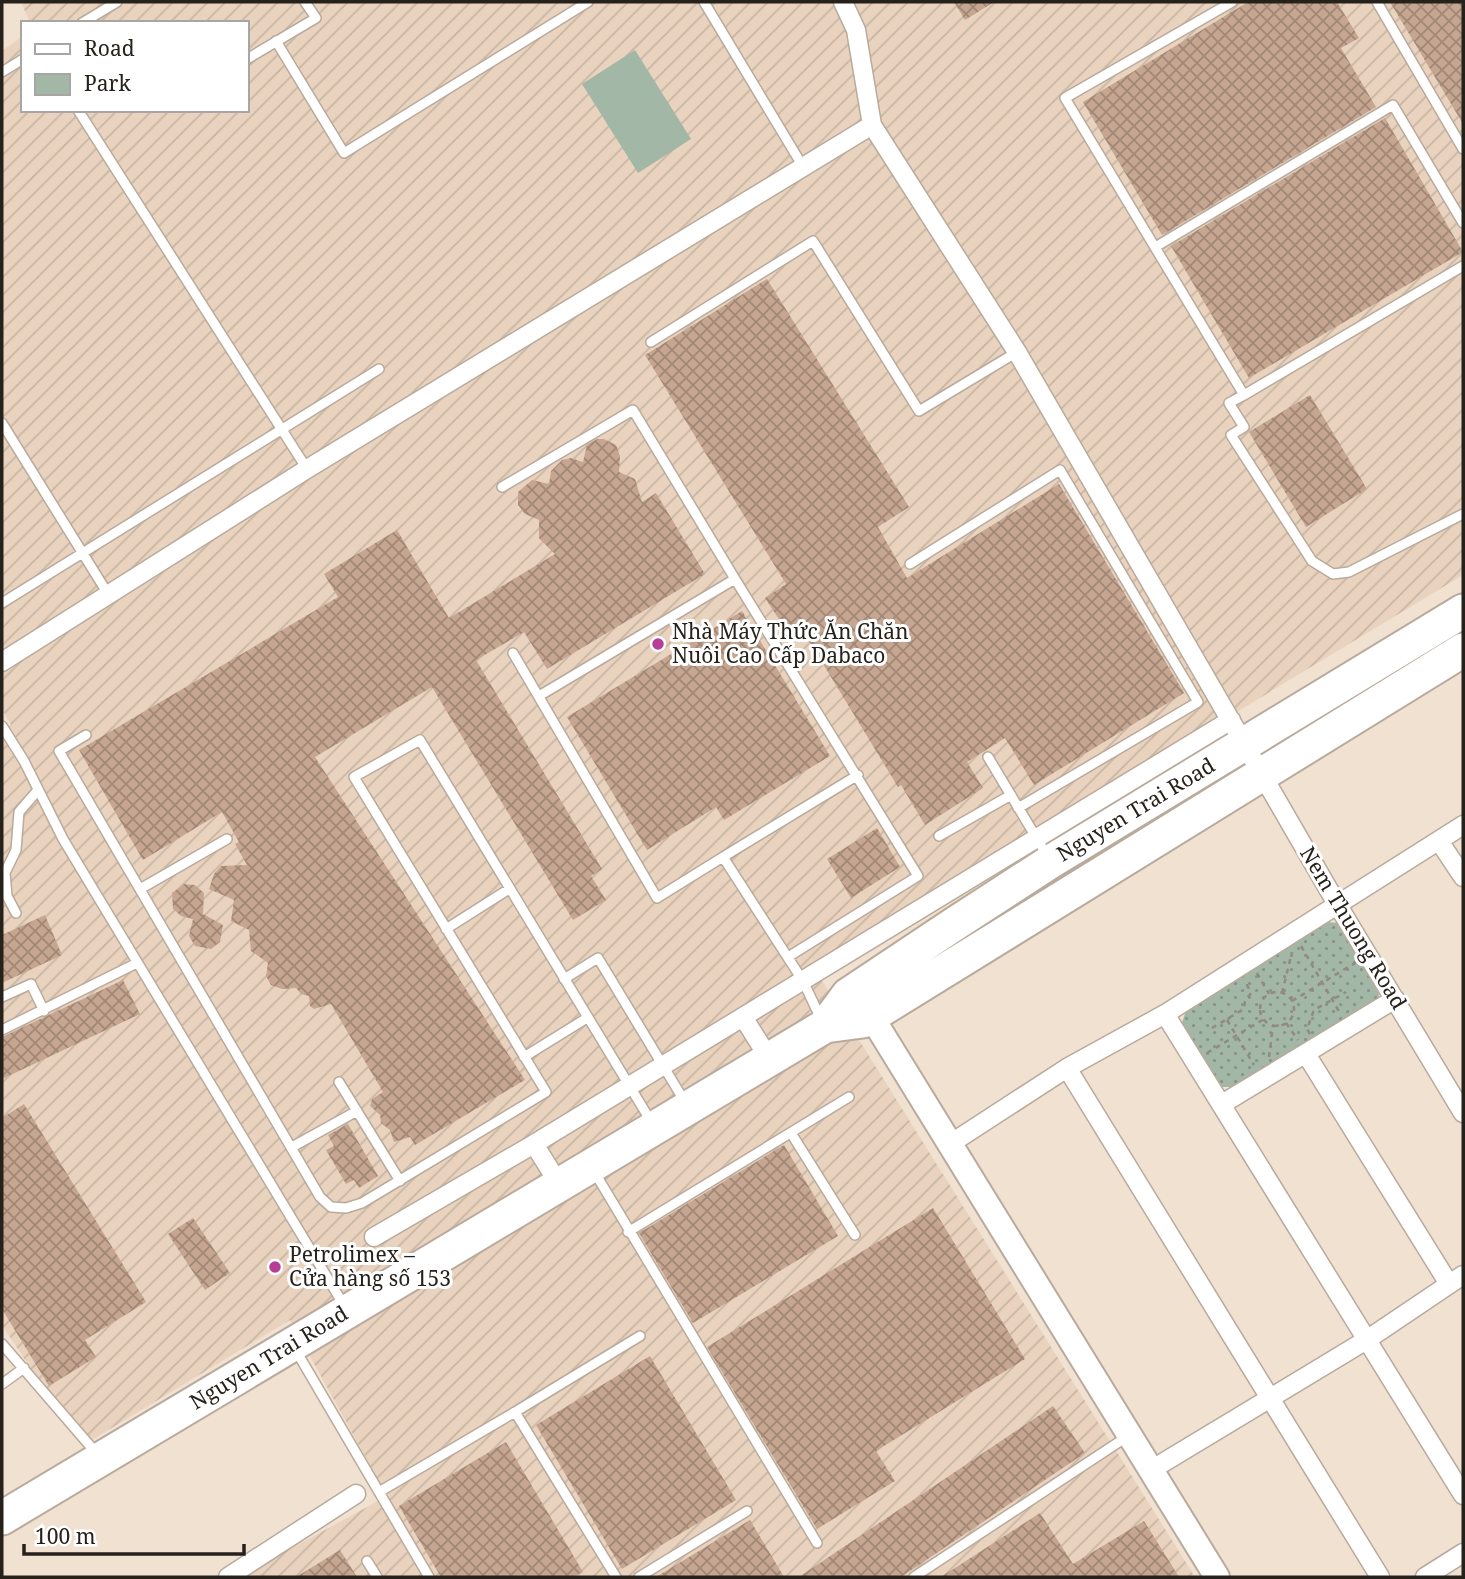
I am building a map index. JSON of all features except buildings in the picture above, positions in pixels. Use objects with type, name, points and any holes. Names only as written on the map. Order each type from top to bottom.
[{"type":"highway","name":"Nguyen Trai Road","points":[[2,1518],[559,1184],[690,1110],[825,1026],[848,995],[944,912],[1043,850],[1238,732],[1463,611]]},
{"type":"highway","name":"Nguyen Trai Road","points":[[825,1026],[863,1021],[1463,650]]},
{"type":"street","points":[[2,662],[307,469],[802,165],[872,125],[849,4]]},
{"type":"street","name":"Nem Thuong Road","points":[[872,125],[1017,352],[1337,904],[1463,1113]]},
{"type":"street","points":[[950,1144],[1067,1068],[1165,1014],[1463,825]]},
{"type":"street","points":[[1439,841],[1463,877]]},
{"type":"street","points":[[374,1237],[534,1144],[803,981],[944,912]]},
{"type":"street","points":[[1222,1104],[1308,1047],[1395,999]]},
{"type":"street","points":[[1165,1014],[1463,1495]]},
{"type":"street","points":[[871,1016],[1217,1577]]},
{"type":"street","points":[[743,1017],[770,1060]]},
{"type":"street","points":[[1151,1470],[1368,1339],[1456,1280],[1308,1047]]},
{"type":"street","points":[[1067,1068],[1380,1577]]},
{"type":"street","points":[[534,1144],[559,1184]]},
{"type":"street","points":[[228,1577],[356,1494]]},
{"type":"street","points":[[1425,1577],[1463,1553]]},
{"type":"lane","points":[[85,21],[117,2]]},
{"type":"lane","points":[[248,58],[316,18],[305,2]]},
{"type":"lane","points":[[276,41],[344,153],[588,2]]},
{"type":"lane","points":[[704,2],[802,165]]},
{"type":"lane","points":[[1232,2],[1065,98],[1157,246],[1244,395]]},
{"type":"lane","points":[[1377,2],[1463,149]]},
{"type":"lane","points":[[2,72],[21,60]]},
{"type":"lane","points":[[1157,246],[1393,105],[1463,222]]},
{"type":"lane","points":[[79,112],[307,469]]},
{"type":"lane","points":[[651,342],[813,241],[919,411],[1017,352]]},
{"type":"lane","points":[[1463,267],[1229,403],[1244,426],[1231,435],[1300,545],[1320,568],[1333,574],[1349,572],[1463,514]]},
{"type":"lane","points":[[2,603],[379,369]]},
{"type":"lane","points":[[502,488],[633,410],[858,775],[918,876],[788,957]]},
{"type":"lane","points":[[2,423],[108,594]]},
{"type":"lane","points":[[910,564],[1060,470],[1198,702],[1018,808]]},
{"type":"lane","points":[[538,696],[735,579]]},
{"type":"lane","points":[[513,653],[657,898],[858,775]]},
{"type":"lane","points":[[2,726],[63,839],[348,1311]]},
{"type":"lane","points":[[86,735],[59,751],[320,1197],[331,1207],[346,1208],[362,1203],[546,1093],[354,778],[419,740],[656,1129]]},
{"type":"lane","points":[[988,757],[1043,850]]},
{"type":"lane","points":[[16,913],[7,896],[5,873],[16,850],[15,827],[19,812],[32,793],[38,790]]},
{"type":"lane","points":[[939,836],[1011,795]]},
{"type":"lane","points":[[141,889],[227,839]]},
{"type":"lane","points":[[723,857],[803,981],[825,1026]]},
{"type":"lane","points":[[446,929],[509,889]]},
{"type":"lane","points":[[564,979],[598,958],[690,1110]]},
{"type":"lane","points":[[2,1030],[137,963]]},
{"type":"lane","points":[[2,997],[31,984],[44,1011]]},
{"type":"lane","points":[[524,1057],[587,1018]]},
{"type":"lane","points":[[339,1082],[400,1181]]},
{"type":"lane","points":[[628,1232],[849,1097]]},
{"type":"lane","points":[[292,1147],[357,1111]]},
{"type":"lane","points":[[791,1133],[855,1235]]},
{"type":"lane","points":[[591,1166],[628,1232],[817,1543]]},
{"type":"lane","points":[[379,1492],[640,1336]]},
{"type":"lane","points":[[2,1344],[101,1459]]},
{"type":"lane","points":[[292,1345],[429,1577]]},
{"type":"lane","points":[[2,1384],[24,1368]]},
{"type":"lane","points":[[515,1412],[615,1577]]},
{"type":"lane","points":[[914,1577],[1129,1435]]},
{"type":"lane","points":[[639,1577],[747,1511]]},
{"type":"lane","points":[[367,1560],[377,1577]]},
{"type":"path","points":[[1300,943],[1346,1021]]},
{"type":"path","points":[[1282,993],[1294,946]]},
{"type":"path","points":[[1292,1001],[1358,961]]},
{"type":"path","points":[[1255,970],[1269,994]]},
{"type":"path","points":[[1212,1028],[1244,1009],[1245,1001],[1251,993],[1243,977]]},
{"type":"path","points":[[1308,1047],[1307,1028],[1314,1010],[1346,992]]},
{"type":"path","points":[[1282,993],[1292,1001],[1293,1016],[1286,1023],[1273,1025],[1264,1019],[1261,1004],[1269,994],[1282,993]]},
{"type":"path","points":[[1204,1055],[1264,1019]]},
{"type":"path","points":[[1227,1020],[1259,1074]]},
{"type":"path","points":[[1286,1023],[1308,1047]]},
{"type":"path","points":[[1268,1068],[1273,1025]]},
{"type":"shaded area","points":[[21,2],[1463,2],[1463,575],[814,968],[1195,1577],[239,1577],[387,1496],[290,1320],[82,1446],[2,1325],[2,731],[11,725],[2,709],[2,51],[21,37],[21,112],[248,112],[248,21],[29,21]]},
{"type":"green space","points":[[635,50],[691,139],[638,173],[582,84]]},
{"type":"green space","points":[[1327,922],[1339,923],[1379,994],[1377,1004],[1238,1087],[1220,1087],[1182,1023],[1187,1007]]},
{"type":"place","name":"Nhà Máy Thức Ăn Chăn Nuôi Cao Cấp Dabaco","points":[[658,644]]},
{"type":"place","name":"Petrolimex – Cửa hàng số 153","points":[[275,1267]]}]
